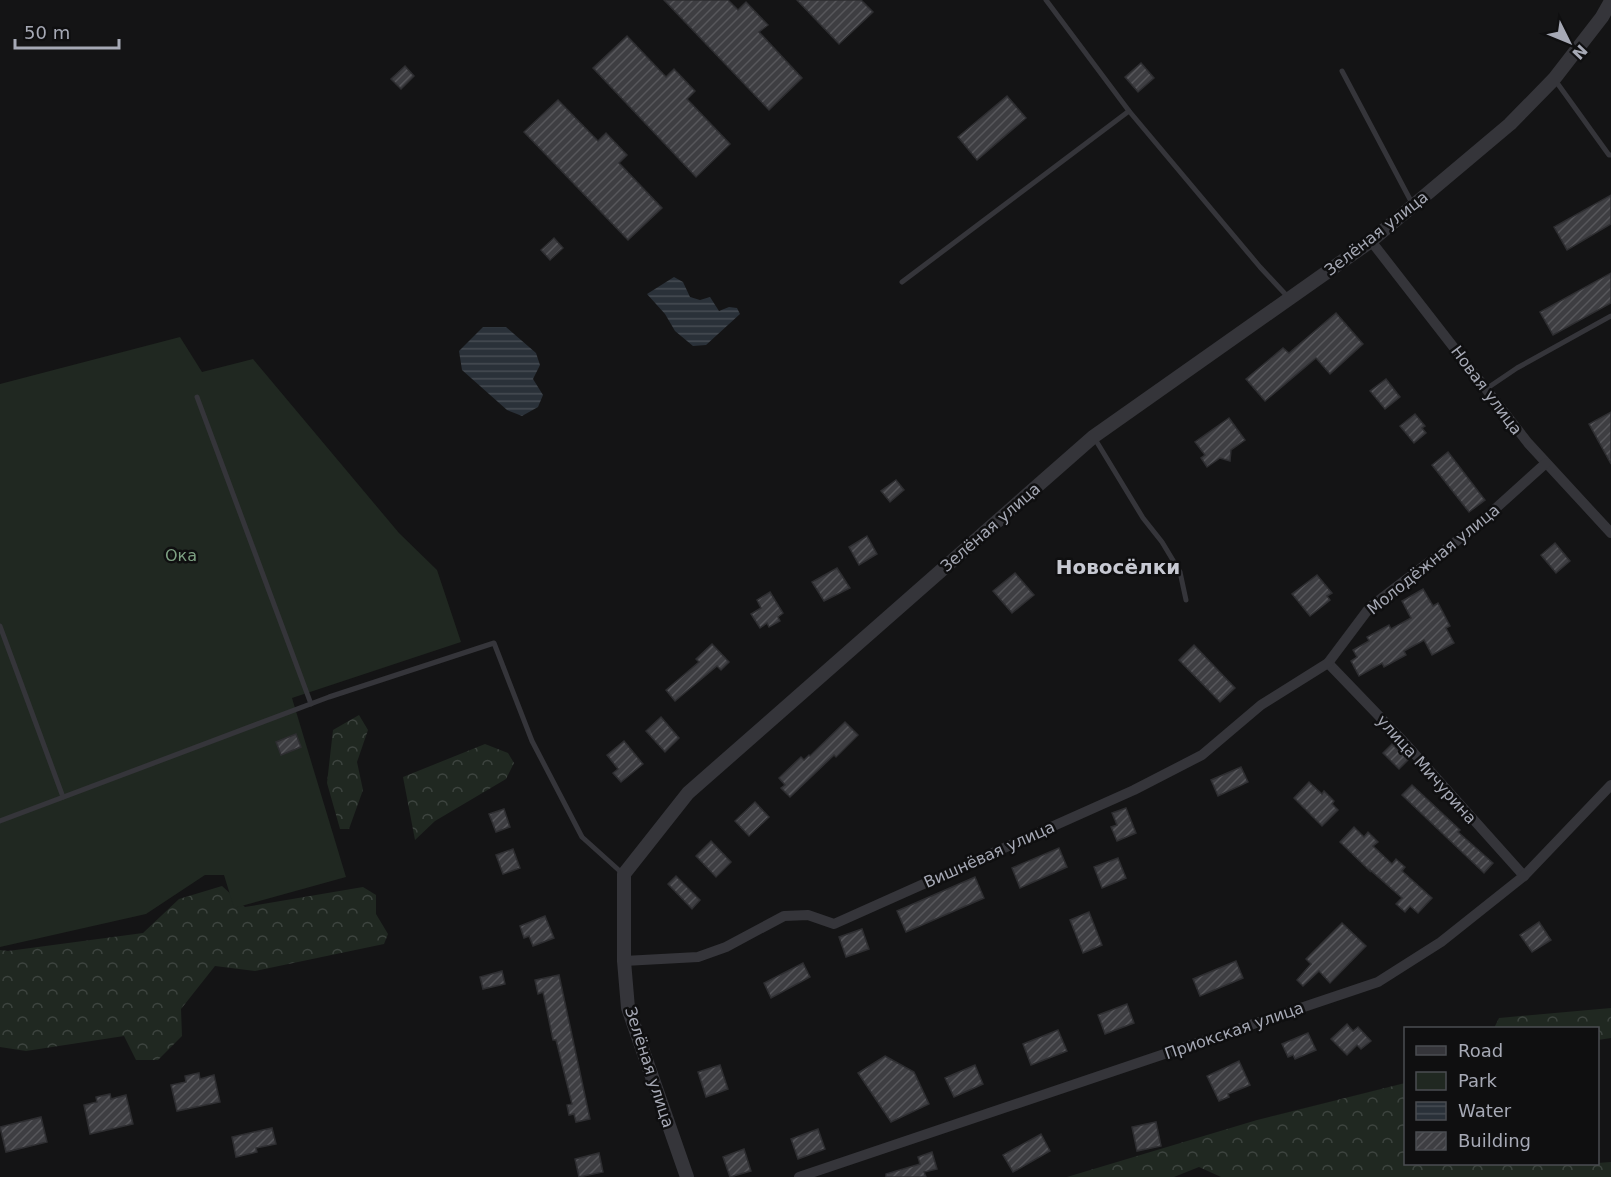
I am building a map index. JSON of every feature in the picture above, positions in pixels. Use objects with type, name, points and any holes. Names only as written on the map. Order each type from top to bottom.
[{"type":"street","name":"Зелёная улица","points":[[687,1177],[628,1008],[624,961],[624,874],[688,793],[1094,437],[1371,240],[1510,124],[1554,79],[1602,17],[1611,1]]},
{"type":"street","name":"Новая улица","points":[[1371,240],[1528,443],[1611,533]]},
{"type":"street","name":"Молодёжная улица","points":[[1328,663],[1370,607],[1475,527],[1546,463]]},
{"type":"street","name":"улица Мичурина","points":[[1328,663],[1404,742],[1524,876]]},
{"type":"street","name":"Вишнёвая улица","points":[[624,961],[698,957],[726,947],[784,916],[808,915],[834,924],[1134,790],[1202,754],[1261,705],[1328,663]]},
{"type":"street","name":"Приокская улица","points":[[799,1177],[1378,982],[1441,942],[1524,876],[1611,785]]},
{"type":"lane","points":[[1046,0],[1129,111],[1260,267],[1289,298]]},
{"type":"lane","points":[[1342,71],[1413,206]]},
{"type":"lane","points":[[1554,79],[1611,155]]},
{"type":"lane","points":[[902,282],[1129,111]]},
{"type":"lane","points":[[1486,389],[1517,368],[1611,316]]},
{"type":"lane","points":[[197,397],[311,704]]},
{"type":"lane","points":[[1094,437],[1179,572],[1186,600]]},
{"type":"lane","points":[[0,626],[63,797]]},
{"type":"lane","points":[[0,821],[311,704],[494,643],[532,741],[582,837],[624,874]]},
{"type":"green space","name":"Ока","points":[[180,337],[202,372],[253,359],[399,533],[437,570],[461,642],[292,698],[346,877],[234,908],[224,875],[205,875],[146,914],[0,947],[0,384]]},
{"type":"green space","points":[[359,715],[368,730],[357,762],[363,790],[349,829],[340,829],[327,783],[333,730]]},
{"type":"green space","points":[[485,744],[508,753],[514,763],[506,779],[435,821],[415,840],[403,777]]},
{"type":"green space","points":[[222,886],[245,907],[363,887],[376,895],[376,914],[388,934],[384,944],[255,971],[215,966],[181,1009],[182,1036],[158,1060],[136,1060],[124,1036],[26,1051],[0,1047],[0,950],[8,951],[143,933],[179,899]]},
{"type":"green space","points":[[1611,1008],[1611,1038],[1599,1040],[1599,1027],[1494,1027],[1499,1018]]},
{"type":"green space","points":[[1404,1083],[1404,1165],[1599,1165],[1599,1163],[1611,1162],[1611,1177],[1221,1177],[1199,1167],[1174,1177],[1067,1177],[1257,1120]]},
{"type":"water","points":[[674,277],[683,282],[690,297],[700,300],[710,297],[719,311],[729,307],[737,308],[740,314],[706,345],[693,346],[675,331],[665,314],[647,294]]},
{"type":"water","points":[[483,327],[506,327],[536,353],[540,365],[533,379],[543,395],[538,407],[522,416],[507,410],[462,370],[459,351]]},
{"type":"building","points":[[664,0],[728,0],[738,10],[746,2],[768,25],[759,32],[802,78],[769,110]]},
{"type":"building","points":[[797,0],[861,0],[873,12],[839,44]]},
{"type":"building","points":[[627,36],[666,77],[674,69],[695,91],[687,99],[730,144],[696,177],[593,68]]},
{"type":"building","points":[[1141,63],[1154,78],[1138,92],[1125,77]]},
{"type":"building","points":[[405,66],[414,76],[401,89],[391,79]]},
{"type":"building","points":[[1007,96],[1026,118],[977,160],[958,137]]},
{"type":"building","points":[[558,100],[598,141],[606,133],[627,155],[619,163],[662,208],[628,240],[524,132]]},
{"type":"building","points":[[1611,195],[1611,224],[1567,250],[1554,227]]},
{"type":"building","points":[[554,238],[563,248],[550,260],[541,250]]},
{"type":"building","points":[[1611,273],[1611,303],[1553,335],[1540,312]]},
{"type":"building","points":[[1336,313],[1363,344],[1330,374],[1316,358],[1265,401],[1246,379],[1283,348],[1289,353]]},
{"type":"building","points":[[1386,379],[1400,397],[1385,409],[1370,391]]},
{"type":"building","points":[[1611,412],[1611,464],[1589,424]]},
{"type":"building","points":[[1415,414],[1425,426],[1422,428],[1426,433],[1414,443],[1400,426]]},
{"type":"building","points":[[1229,418],[1245,440],[1231,450],[1230,461],[1220,458],[1207,467],[1201,458],[1205,455],[1195,442]]},
{"type":"building","points":[[1448,452],[1485,500],[1469,512],[1432,465]]},
{"type":"building","points":[[896,480],[904,490],[890,502],[881,491]]},
{"type":"building","points":[[867,536],[877,554],[859,565],[849,547]]},
{"type":"building","points":[[1555,543],[1570,561],[1556,573],[1541,555]]},
{"type":"building","points":[[837,568],[850,588],[824,601],[812,582]]},
{"type":"building","points":[[1015,573],[1034,595],[1012,613],[993,591]]},
{"type":"building","points":[[1317,575],[1332,593],[1327,596],[1330,600],[1310,616],[1292,594]]},
{"type":"building","points":[[1423,589],[1433,606],[1438,603],[1450,626],[1446,628],[1454,643],[1432,655],[1424,640],[1404,651],[1406,655],[1384,667],[1382,663],[1359,676],[1351,661],[1357,657],[1353,650],[1369,641],[1367,637],[1389,625],[1391,629],[1411,618],[1402,601]]},
{"type":"building","points":[[770,592],[783,613],[778,617],[780,621],[769,627],[767,623],[760,628],[751,614],[761,608],[757,600]]},
{"type":"building","points":[[712,644],[729,662],[721,670],[717,666],[675,701],[666,690],[699,662],[696,659]]},
{"type":"building","points":[[1194,645],[1235,688],[1220,702],[1179,660]]},
{"type":"building","points":[[661,717],[679,738],[665,752],[646,731]]},
{"type":"building","points":[[845,722],[858,735],[790,797],[781,788],[785,785],[779,778],[801,757],[804,760],[810,756]]},
{"type":"building","points":[[296,734],[301,747],[281,755],[276,742]]},
{"type":"building","points":[[624,741],[643,764],[621,782],[613,773],[618,769],[607,755]]},
{"type":"building","points":[[1392,744],[1408,760],[1399,769],[1383,753]]},
{"type":"building","points":[[1241,767],[1248,782],[1218,796],[1211,780]]},
{"type":"building","points":[[1309,782],[1322,794],[1324,791],[1334,801],[1332,804],[1338,810],[1322,826],[1294,798]]},
{"type":"building","points":[[1412,785],[1460,830],[1458,832],[1493,863],[1484,873],[1402,795]]},
{"type":"building","points":[[755,802],[769,817],[749,836],[735,821]]},
{"type":"building","points":[[1126,808],[1136,833],[1117,841],[1111,827],[1117,825],[1112,813]]},
{"type":"building","points":[[504,809],[510,827],[496,832],[489,814]]},
{"type":"building","points":[[1354,827],[1364,837],[1368,832],[1378,842],[1373,846],[1392,864],[1396,859],[1405,867],[1402,871],[1432,898],[1418,913],[1410,906],[1405,912],[1396,904],[1402,898],[1340,842]]},
{"type":"building","points":[[711,841],[731,862],[716,877],[696,856]]},
{"type":"building","points":[[1059,848],[1067,867],[1020,888],[1012,868]]},
{"type":"building","points":[[513,849],[520,868],[503,874],[496,855]]},
{"type":"building","points":[[1118,858],[1126,878],[1102,888],[1094,867]]},
{"type":"building","points":[[676,876],[700,900],[692,909],[668,884]]},
{"type":"building","points":[[975,877],[984,898],[906,932],[897,911]]},
{"type":"building","points":[[1089,912],[1102,945],[1083,953],[1070,920]]},
{"type":"building","points":[[545,916],[554,938],[533,946],[529,936],[524,938],[520,926]]},
{"type":"building","points":[[1539,922],[1551,940],[1532,952],[1520,935]]},
{"type":"building","points":[[1342,923],[1366,946],[1330,983],[1319,971],[1303,986],[1297,980],[1311,964],[1306,959]]},
{"type":"building","points":[[862,929],[869,949],[846,957],[839,937]]},
{"type":"building","points":[[1236,961],[1243,978],[1200,996],[1193,979]]},
{"type":"building","points":[[803,963],[810,977],[771,998],[764,983]]},
{"type":"building","points":[[502,971],[505,984],[483,989],[480,977]]},
{"type":"building","points":[[559,975],[590,1119],[576,1122],[574,1114],[569,1115],[567,1105],[572,1104],[556,1040],[553,1040],[543,992],[538,994],[535,980]]},
{"type":"building","points":[[1127,1004],[1134,1023],[1105,1034],[1098,1015]]},
{"type":"building","points":[[1347,1024],[1353,1031],[1358,1027],[1371,1041],[1361,1049],[1357,1045],[1347,1055],[1331,1039]]},
{"type":"building","points":[[1058,1030],[1067,1051],[1031,1065],[1023,1044]]},
{"type":"building","points":[[1308,1033],[1316,1050],[1295,1059],[1293,1055],[1288,1057],[1282,1044]]},
{"type":"building","points":[[885,1056],[914,1072],[929,1104],[891,1122],[858,1073]]},
{"type":"building","points":[[1239,1061],[1250,1085],[1228,1094],[1229,1097],[1219,1101],[1207,1076]]},
{"type":"building","points":[[720,1065],[728,1089],[706,1097],[698,1072]]},
{"type":"building","points":[[975,1065],[983,1084],[954,1097],[945,1078]]},
{"type":"building","points":[[199,1073],[200,1079],[214,1075],[220,1102],[177,1111],[171,1085],[186,1082],[185,1076]]},
{"type":"building","points":[[110,1094],[111,1099],[126,1095],[133,1124],[90,1134],[84,1105],[97,1102],[96,1097]]},
{"type":"building","points":[[41,1117],[47,1142],[6,1152],[0,1127]]},
{"type":"building","points":[[1156,1122],[1161,1146],[1137,1151],[1132,1127]]},
{"type":"building","points":[[272,1128],[276,1144],[256,1148],[257,1152],[236,1157],[232,1137]]},
{"type":"building","points":[[818,1129],[825,1149],[798,1159],[791,1139]]},
{"type":"building","points":[[1041,1134],[1050,1151],[1013,1172],[1003,1155]]},
{"type":"building","points":[[744,1149],[751,1171],[730,1177],[723,1157]]},
{"type":"building","points":[[932,1152],[937,1169],[924,1172],[926,1177],[886,1177],[886,1174],[920,1164],[918,1157]]},
{"type":"building","points":[[599,1153],[603,1172],[579,1177],[575,1159]]},
{"type":"district","name":"Новосёлки","points":[[1118,567]]}]
